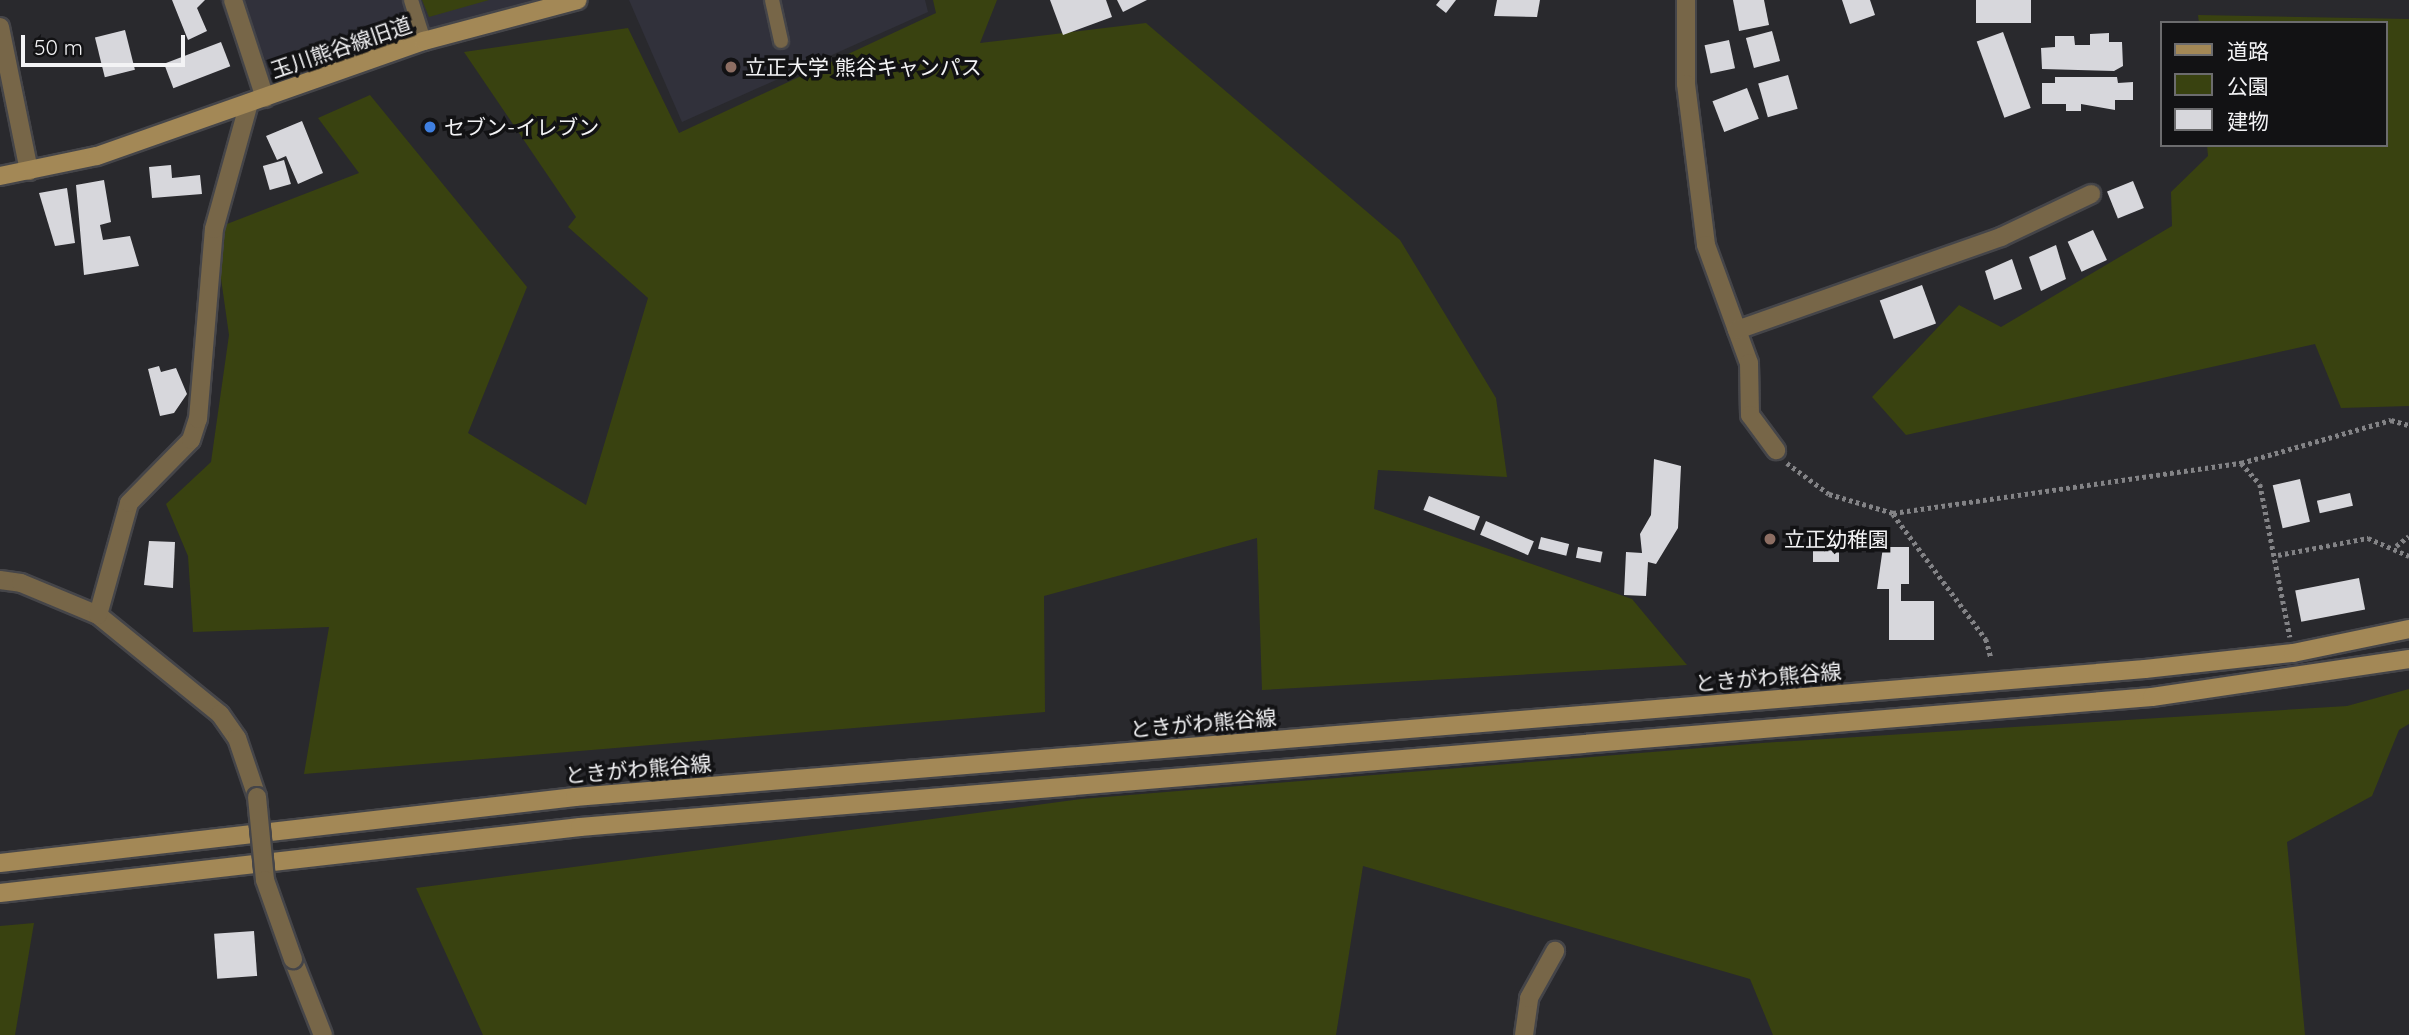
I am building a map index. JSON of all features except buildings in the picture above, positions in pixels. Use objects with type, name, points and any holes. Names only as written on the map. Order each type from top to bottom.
[{"type":"main road","name":"玉川熊谷線旧道","points":[[0,176],[97,156],[424,41],[578,0]]},
{"type":"main road","name":"ときがわ熊谷線","points":[[0,863],[575,797],[2293,653],[2409,629]]},
{"type":"main road","points":[[0,892],[580,827],[2152,697],[2409,659]]},
{"type":"street","points":[[98,615],[129,503],[191,440],[198,419],[214,229],[257,100],[233,0]]},
{"type":"street","points":[[1686,0],[1686,84],[1706,245],[1749,363],[1750,415],[1776,450]]},
{"type":"street","points":[[0,27],[29,170]]},
{"type":"street","points":[[1737,330],[2001,237],[2091,194]]},
{"type":"street","points":[[0,580],[21,583],[98,615],[220,714],[237,738],[257,797],[265,880],[323,1035]]},
{"type":"street","points":[[1524,1035],[1529,999],[1555,951]]},
{"type":"lane","points":[[411,0],[424,41]]},
{"type":"lane","points":[[772,0],[781,41]]},
{"type":"path","points":[[1776,450],[1829,494],[1893,513],[2241,463],[2391,420],[2409,425]]},
{"type":"path","points":[[2241,463],[2260,484],[2278,555],[2293,653]]},
{"type":"path","points":[[1893,513],[1986,639],[1991,658]]},
{"type":"path","points":[[2396,546],[2409,536]]},
{"type":"path","points":[[2278,555],[2368,538],[2396,546],[2409,556]]},
{"type":"shaded area","points":[[220,0],[571,0],[258,106]]},
{"type":"shaded area","name":"立正大学 熊谷キャンパス","points":[[629,0],[925,0],[928,12],[682,122]]},
{"type":"green space","points":[[422,0],[489,0],[429,17]]},
{"type":"green space","points":[[933,0],[997,0],[980,43],[1146,23],[1400,240],[1496,398],[1507,477],[1378,470],[1374,509],[1632,599],[1687,665],[1262,690],[1257,538],[1044,596],[1045,712],[304,774],[329,627],[193,632],[188,556],[166,504],[211,462],[229,335],[214,229],[359,173],[318,118],[370,95],[527,287],[468,433],[586,505],[648,298],[568,227],[576,217],[464,52],[628,28],[679,133],[936,13]]},
{"type":"green space","points":[[2198,15],[2409,19],[2409,406],[2341,408],[2315,344],[1906,435],[1872,397],[1959,305],[2001,327],[2172,226],[2171,192],[2208,156],[2207,147],[2388,147],[2388,21],[2199,21]]},
{"type":"green space","points":[[2409,689],[2409,724],[2399,730],[2372,796],[2287,842],[2305,1035],[1773,1035],[1750,979],[1363,866],[1336,1035],[483,1035],[416,888],[1081,799],[1762,743],[2347,706]]},
{"type":"green space","points":[[34,923],[15,1035],[0,1035],[0,926]]},
{"type":"place","name":"立正大学 熊谷キャンパス","points":[[731,67]]},
{"type":"place","name":"セブン-イレブン","points":[[430,127]]},
{"type":"place","name":"立正幼稚園","points":[[1770,539]]}]
